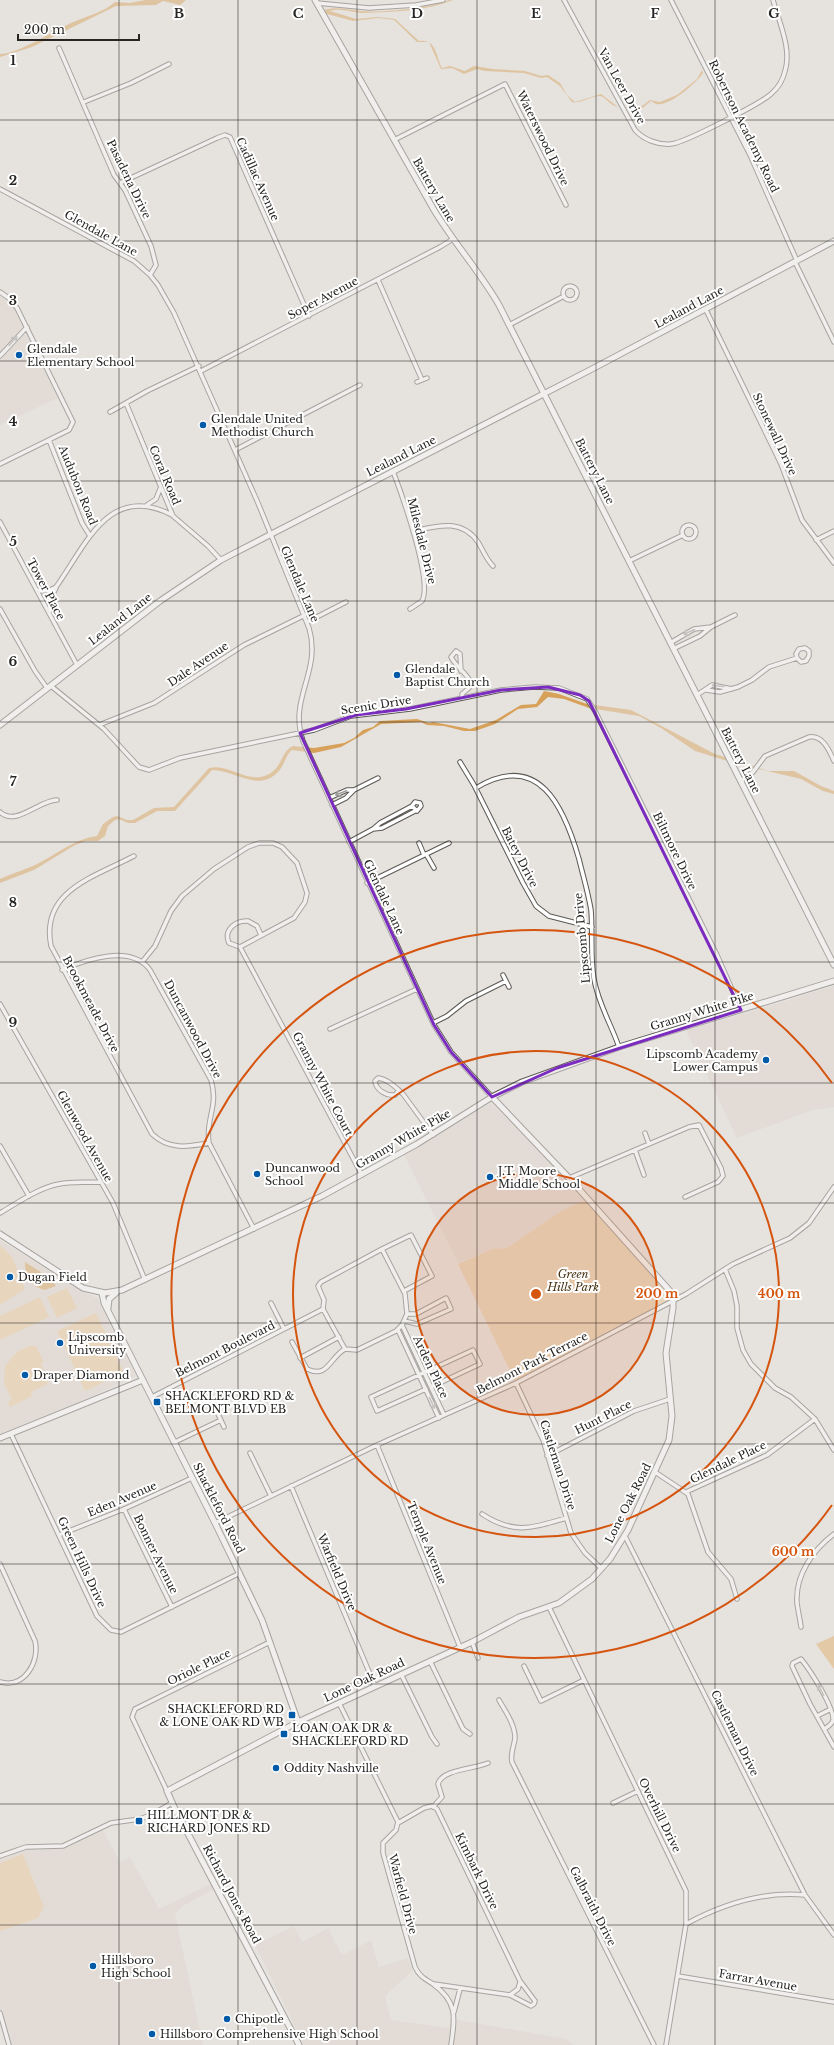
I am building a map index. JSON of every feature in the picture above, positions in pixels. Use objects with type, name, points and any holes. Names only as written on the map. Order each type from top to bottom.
[{"type":"street","points":[[316,2],[369,8],[416,5],[444,0]]},
{"type":"street","name":"Van Leer Drive","points":[[564,0],[631,124],[643,137],[658,143],[676,144],[768,97],[778,87],[787,66],[786,50],[773,0]]},
{"type":"street","name":"Robertson Academy Road","points":[[671,0],[757,170],[796,261],[834,342]]},
{"type":"street","name":"Battery Lane","points":[[316,2],[434,210],[452,239],[486,282],[544,393],[834,965]]},
{"type":"street","name":"Pasadena Drive","points":[[59,48],[84,102],[114,175],[120,183],[154,253],[156,265],[150,274]]},
{"type":"street","points":[[84,102],[131,83],[169,64]]},
{"type":"street","name":"Waterswood Drive","points":[[394,140],[505,84],[566,205]]},
{"type":"street","name":"Cadillac Avenue","points":[[120,183],[217,138],[225,135],[230,136],[309,316]]},
{"type":"street","name":"Glendale Lane","points":[[0,189],[134,261],[150,274],[171,305],[235,450],[305,615],[312,637],[312,658],[299,708],[298,720],[304,744],[433,1023],[451,1052],[492,1097]]},
{"type":"street","name":"Soper Avenue","points":[[201,371],[378,280],[452,239]]},
{"type":"street","name":"Lealand Lane","points":[[0,725],[167,595],[221,560],[706,310],[834,241]]},
{"type":"street","points":[[378,280],[422,380]]},
{"type":"street","points":[[573,286],[577,290],[577,296],[573,300],[567,300],[564,296],[564,290],[567,287],[573,286]]},
{"type":"street","points":[[0,292],[13,303],[27,327],[72,419],[73,425],[69,430],[0,464]]},
{"type":"street","points":[[509,325],[564,296]]},
{"type":"street","name":"Stonewall Drive","points":[[706,310],[781,464],[800,515],[816,540],[834,563]]},
{"type":"street","points":[[0,356],[27,327]]},
{"type":"street","points":[[110,412],[199,366]]},
{"type":"street","points":[[417,382],[427,378]]},
{"type":"street","points":[[235,450],[360,385]]},
{"type":"street","name":"Coral Road","points":[[126,403],[160,489],[173,516],[208,546],[221,560]]},
{"type":"street","name":"Audubon Road","points":[[49,440],[82,523],[90,536]]},
{"type":"street","name":"Milesdale Drive","points":[[393,471],[413,531],[426,590],[422,601],[410,609]]},
{"type":"street","points":[[147,505],[156,499],[160,489]]},
{"type":"street","points":[[50,615],[51,598],[56,587],[90,536],[101,522],[112,513],[131,506],[147,505],[173,516]]},
{"type":"street","name":"Tower Place","points":[[0,522],[77,665]]},
{"type":"street","points":[[413,531],[447,525],[463,528],[476,540],[492,566]]},
{"type":"street","points":[[816,540],[834,531]]},
{"type":"street","points":[[629,561],[683,536]]},
{"type":"street","points":[[37,590],[48,591],[56,587]]},
{"type":"street","points":[[307,622],[346,602]]},
{"type":"street","points":[[0,609],[35,671],[49,687],[99,725]]},
{"type":"street","name":"Dale Avenue","points":[[99,725],[154,703],[244,644],[305,615]]},
{"type":"street","points":[[673,648],[694,639],[711,627],[735,616]]},
{"type":"street","points":[[670,643],[694,629],[711,627]]},
{"type":"street","points":[[804,648],[809,651],[810,656],[806,661],[801,662],[797,658],[796,654],[799,649],[804,648]]},
{"type":"street","points":[[461,671],[460,654],[456,651],[451,657],[461,671],[471,683],[469,688],[462,694],[462,698]]},
{"type":"street","points":[[706,690],[720,692],[732,688],[749,682],[769,667],[797,658]]},
{"type":"street","points":[[697,695],[714,684],[732,688]]},
{"type":"street","name":"Scenic Drive","points":[[99,725],[143,769],[151,770],[180,758],[314,730],[351,716],[406,709],[518,688],[544,687],[568,691],[590,702]]},
{"type":"street","name":"Biltmore Drive","points":[[590,702],[717,955],[741,1010]]},
{"type":"street","points":[[741,781],[753,772],[766,756],[809,737],[814,736],[822,741],[834,761]]},
{"type":"street","name":"Batey Drive","points":[[460,762],[476,788],[536,906],[549,916],[592,927]]},
{"type":"street","name":"Lipscomb Drive","points":[[476,788],[490,781],[513,775],[532,779],[550,793],[565,822],[577,853],[587,890],[592,927],[592,956],[595,984],[602,1006],[619,1047]]},
{"type":"street","points":[[332,805],[346,798],[354,790],[378,778]]},
{"type":"street","points":[[328,798],[347,790],[354,790]]},
{"type":"street","points":[[0,812],[8,817],[17,816],[47,801],[57,800]]},
{"type":"street","points":[[349,842],[412,806],[416,802],[420,804],[420,810],[382,828],[373,829]]},
{"type":"street","points":[[412,806],[416,811]]},
{"type":"street","points":[[393,816],[396,821]]},
{"type":"street","points":[[7,822],[8,817]]},
{"type":"street","points":[[419,842],[434,868]]},
{"type":"street","points":[[62,970],[87,962],[115,956],[130,956],[142,962],[158,940],[171,911],[182,896],[214,869],[248,847],[259,843],[273,843],[289,853],[297,863],[307,894],[305,902],[294,918],[240,947],[229,943],[226,935],[228,931],[238,924],[248,921],[257,926],[261,935]]},
{"type":"street","points":[[368,883],[449,843]]},
{"type":"street","name":"Brookmeade Drive","points":[[134,856],[70,890],[55,906],[50,919],[49,938],[53,952],[62,970],[152,1134],[167,1144],[176,1147],[209,1143]]},
{"type":"street","name":"Granny White Court","points":[[240,947],[362,1175]]},
{"type":"street","name":"Duncanwood Drive","points":[[142,962],[156,980],[211,1080],[215,1101],[209,1128],[209,1143]]},
{"type":"street","points":[[503,975],[509,987]]},
{"type":"street","points":[[433,1023],[447,1016],[466,1001],[506,981]]},
{"type":"street","name":"Granny White Pike","points":[[0,1234],[78,1286],[102,1293],[117,1292],[254,1229],[362,1175],[434,1135],[492,1097],[532,1077],[619,1047],[834,981]]},
{"type":"street","points":[[330,1029],[417,989]]},
{"type":"street","name":"Glenwood Avenue","points":[[0,1004],[117,1211],[145,1280]]},
{"type":"street","points":[[399,1090],[394,1096],[390,1095],[378,1088],[375,1081],[378,1078],[383,1079],[399,1090],[434,1135]]},
{"type":"street","points":[[492,1097],[569,1178],[661,1280],[670,1291],[673,1300]]},
{"type":"street","points":[[569,1178],[696,1125],[701,1128],[721,1168],[723,1176],[718,1182],[685,1197]]},
{"type":"street","points":[[645,1133],[649,1144]]},
{"type":"street","points":[[209,1143],[254,1229]]},
{"type":"street","points":[[0,1146],[29,1196]]},
{"type":"street","points":[[634,1150],[644,1175]]},
{"type":"street","points":[[0,1213],[29,1196],[58,1184],[100,1182]]},
{"type":"street","name":"Belmont Park Terrace","points":[[215,1523],[377,1445],[516,1383],[673,1300],[725,1269],[798,1233],[812,1219],[834,1187]]},
{"type":"street","points":[[830,1192],[834,1196]]},
{"type":"street","points":[[345,1349],[323,1309],[324,1300],[318,1288],[319,1284],[382,1249],[411,1235],[432,1276],[404,1291]]},
{"type":"street","points":[[292,1342],[300,1358],[309,1370],[323,1370],[327,1368],[337,1354],[345,1349],[357,1350],[398,1330],[407,1314],[407,1301],[404,1291],[382,1249]]},
{"type":"street","points":[[725,1269],[734,1291],[737,1306],[737,1328],[743,1350],[751,1364],[772,1385],[791,1397],[815,1419],[834,1450]]},
{"type":"street","points":[[108,1309],[108,1301],[117,1292]]},
{"type":"street","name":"Shackleford Road","points":[[102,1293],[108,1309],[143,1380],[240,1572],[270,1642],[298,1722]]},
{"type":"street","points":[[403,1323],[417,1324],[451,1309],[446,1298],[418,1313],[407,1314]]},
{"type":"street","name":"Lone Oak Road","points":[[167,1791],[339,1702],[472,1642],[523,1616],[550,1607],[577,1592],[602,1569],[625,1536],[655,1472],[671,1430],[672,1416],[666,1353],[673,1300]]},
{"type":"street","points":[[271,1304],[284,1329]]},
{"type":"street","name":"Belmont Boulevard","points":[[152,1397],[323,1309]]},
{"type":"street","name":"Arden Place","points":[[403,1323],[444,1415]]},
{"type":"street","name":"Arden Place","points":[[398,1330],[439,1418]]},
{"type":"street","points":[[300,1358],[339,1338]]},
{"type":"street","points":[[426,1390],[377,1411],[371,1398],[473,1350],[480,1364],[431,1387]]},
{"type":"street","points":[[0,1438],[143,1380]]},
{"type":"street","name":"Castleman Drive","points":[[516,1383],[536,1423],[566,1518],[576,1541],[585,1553],[602,1569]]},
{"type":"street","name":"Hunt Place","points":[[547,1456],[634,1411],[653,1403],[670,1399]]},
{"type":"street","points":[[218,1414],[224,1427]]},
{"type":"street","name":"Glendale Place","points":[[686,1492],[767,1456],[815,1419]]},
{"type":"street","points":[[174,1442],[221,1420]]},
{"type":"street","name":"Green Hills Drive","points":[[11,1434],[97,1616],[111,1630],[121,1632],[240,1572]]},
{"type":"street","name":"Temple Avenue","points":[[377,1445],[460,1647]]},
{"type":"street","points":[[250,1453],[271,1496]]},
{"type":"street","points":[[655,1472],[686,1492],[708,1552],[731,1579],[737,1599]]},
{"type":"street","name":"Eden Avenue","points":[[59,1535],[124,1509],[192,1478]]},
{"type":"street","name":"Warfield Drive","points":[[291,1486],[375,1686]]},
{"type":"street","name":"Bonner Avenue","points":[[124,1509],[172,1607]]},
{"type":"street","points":[[482,1514],[500,1525],[521,1529],[566,1518]]},
{"type":"street","points":[[801,1627],[797,1602],[801,1576],[813,1553],[834,1534]]},
{"type":"street","name":"Castleman Drive","points":[[625,1536],[805,1895],[834,1935]]},
{"type":"street","points":[[0,1564],[35,1641],[38,1652],[34,1666],[24,1676],[13,1682],[0,1682]]},
{"type":"street","name":"Overhill Drive","points":[[550,1607],[686,1891],[686,1924],[666,2045]]},
{"type":"street","name":"Oriole Place","points":[[135,1709],[270,1642]]},
{"type":"street","points":[[472,1642],[478,1658]]},
{"type":"street","points":[[824,1729],[833,1722],[822,1690],[801,1659],[798,1660],[793,1663],[792,1666],[810,1704],[834,1747]]},
{"type":"street","points":[[430,1661],[463,1729],[470,1734]]},
{"type":"street","points":[[524,1666],[541,1701],[584,1680]]},
{"type":"street","points":[[402,1674],[432,1737],[437,1744]]},
{"type":"street","name":"Galbraith Drive","points":[[499,1700],[515,1732],[510,1755],[518,1775],[654,2045]]},
{"type":"street","points":[[339,1702],[398,1823],[424,1808],[433,1807],[442,1797],[438,1784],[440,1779],[462,1768],[488,1763]]},
{"type":"street","name":"Richard Jones Road","points":[[135,1709],[132,1717],[172,1803],[299,2045]]},
{"type":"street","points":[[817,1716],[829,1710]]},
{"type":"street","points":[[613,1803],[638,1791]]},
{"type":"street","points":[[0,1856],[26,1847],[63,1846],[111,1823],[140,1819],[153,1814],[172,1803]]},
{"type":"street","name":"Kimbark Drive","points":[[432,1984],[510,1995],[529,2006],[534,2004],[534,1997],[520,1981],[440,1816],[433,1807]]},
{"type":"street","name":"Warfield Drive","points":[[398,1823],[396,1830],[384,1842],[383,1853],[412,1960],[420,1976],[446,1995],[454,2012]]},
{"type":"street","points":[[686,1924],[717,1908],[738,1901],[765,1896],[805,1895]]},
{"type":"street","name":"Farrar Avenue","points":[[678,1976],[834,2002]]},
{"type":"street","points":[[510,1995],[519,1987],[520,1981]]},
{"type":"street","points":[[451,2045],[454,2012],[460,1989]]},
{"type":"street","points":[[0,2013],[9,2045]]},
{"type":"highlighted area","points":[[548,687],[580,695],[589,701],[595,711],[741,1010],[557,1068],[492,1097],[451,1052],[434,1025],[300,733],[356,715],[406,709],[501,690]]},
{"type":"shaded area","points":[[145,0],[186,0],[180,5],[163,1],[156,5],[116,6],[32,47],[0,57],[0,54],[26,46],[71,23],[111,6],[115,2],[130,3]]},
{"type":"shaded area","points":[[453,0],[421,9],[398,11],[364,13],[343,10],[330,11],[356,19],[378,17],[395,19],[419,41],[428,42],[417,42],[394,20],[379,18],[353,21],[327,14],[324,10],[338,8],[361,11],[393,11],[418,8]]},
{"type":"shaded area","points":[[429,43],[435,49],[442,68],[450,66],[465,71],[474,66],[525,71],[541,76],[548,75],[560,83],[567,95],[575,102],[572,102],[560,86],[547,77],[541,78],[524,73],[485,71],[477,69],[464,74],[452,68],[441,69]]},
{"type":"shaded area","points":[[702,70],[703,73],[695,82],[668,102],[656,104],[651,101],[641,109],[626,108],[642,106],[650,100],[660,102],[677,95],[697,79]]},
{"type":"shaded area","points":[[601,94],[618,107],[602,96],[575,102]]},
{"type":"shaded area","name":"Glendale Elementary School","points":[[0,296],[11,304],[58,398],[0,425]]},
{"type":"shaded area","points":[[544,691],[559,694],[587,704],[631,710],[715,754],[768,771],[794,771],[821,786],[834,791],[834,794],[823,791],[801,779],[737,764],[695,751],[661,728],[639,716],[589,708],[564,699],[548,697],[537,707],[518,709],[495,724],[475,731],[464,731],[444,726],[427,725],[421,722],[381,724],[341,747],[314,753],[292,750],[277,773],[262,781],[246,779],[229,773],[212,770],[175,811],[157,811],[135,823],[128,823],[119,819],[115,820],[108,826],[105,836],[98,841],[86,841],[75,845],[34,870],[0,883],[0,879],[41,862],[74,843],[97,836],[103,824],[113,817],[117,816],[127,820],[133,820],[154,808],[174,807],[209,768],[224,768],[252,777],[260,777],[272,772],[286,752],[293,746],[314,748],[344,743],[354,738],[363,730],[373,727],[380,721],[417,719],[429,723],[433,722],[470,729],[496,720],[521,705],[536,704]]},
{"type":"shaded area","name":"Lipscomb Academy Lower Campus","points":[[834,986],[834,1107],[813,1110],[737,1138],[686,1031]]},
{"type":"shaded area","name":"J.T. Moore Middle School","points":[[491,1103],[588,1199],[563,1210],[507,1248],[492,1249],[458,1263],[404,1155]]},
{"type":"shaded area","name":"Lipscomb University","points":[[0,1240],[86,1293],[97,1298],[105,1311],[136,1376],[77,1403],[0,1435]]},
{"type":"shaded area","points":[[25,1262],[50,1278],[56,1286],[45,1290],[36,1286],[27,1276]]},
{"type":"shaded area","points":[[834,1636],[834,1669],[816,1644]]},
{"type":"shaded area","name":"Hillsboro High School","points":[[101,1827],[120,1862],[130,1857],[159,1909],[214,1882],[217,1887],[183,1906],[175,1914],[203,2045],[12,2045],[0,2013],[0,1856],[19,1849],[69,1847]]},
{"type":"shaded area","points":[[294,1926],[302,1942],[328,1928],[342,1955],[371,1940],[379,1967],[407,1958],[413,1970],[385,1996],[391,2020],[456,2029],[457,2020],[567,2039],[574,2045],[304,2045],[255,1945]]},
{"type":"green space","name":"Green Hills Park","points":[[588,1199],[661,1280],[673,1300],[516,1383],[458,1264],[492,1249],[507,1248],[563,1210]]},
{"type":"green space","name":"Dugan Field","points":[[0,1245],[12,1257],[25,1289],[0,1305]]},
{"type":"green space","points":[[67,1288],[77,1308],[57,1318],[47,1297]]},
{"type":"green space","points":[[40,1297],[49,1317],[0,1340],[0,1316]]},
{"type":"green space","points":[[96,1313],[124,1373],[85,1391],[57,1331]]},
{"type":"green space","name":"Draper Diamond","points":[[29,1346],[36,1346],[44,1362],[41,1364],[48,1380],[47,1384],[31,1392],[32,1396],[10,1407],[8,1402],[12,1399],[4,1384],[5,1366],[17,1352]]},
{"type":"green space","points":[[23,1854],[44,1907],[38,1918],[0,1931],[0,1863]]},
{"type":"place","name":"Glendale Elementary School","points":[[19,355]]},
{"type":"place","name":"Glendale United Methodist Church","points":[[203,425]]},
{"type":"place","name":"Glendale Baptist Church","points":[[397,675]]},
{"type":"place","name":"Lipscomb Academy Lower Campus","points":[[766,1060]]},
{"type":"place","name":"Duncanwood School","points":[[257,1174]]},
{"type":"place","name":"J.T. Moore Middle School","points":[[490,1177]]},
{"type":"place","name":"Dugan Field","points":[[10,1277]]},
{"type":"place","name":"Lipscomb University","points":[[60,1343]]},
{"type":"place","name":"Draper Diamond","points":[[25,1375]]},
{"type":"place","name":"SHACKLEFORD RD & BELMONT BLVD EB","points":[[157,1402]]},
{"type":"place","name":"SHACKLEFORD RD & LONE OAK RD WB","points":[[292,1715]]},
{"type":"place","name":"LOAN OAK DR & SHACKLEFORD RD","points":[[284,1734]]},
{"type":"place","name":"Oddity Nashville","points":[[276,1768]]},
{"type":"place","name":"HILLMONT DR & RICHARD JONES RD","points":[[139,1821]]},
{"type":"place","name":"Hillsboro High School","points":[[93,1966]]},
{"type":"place","name":"Chipotle","points":[[227,2019]]},
{"type":"place","name":"Hillsboro Comprehensive High School","points":[[152,2034]]}]
